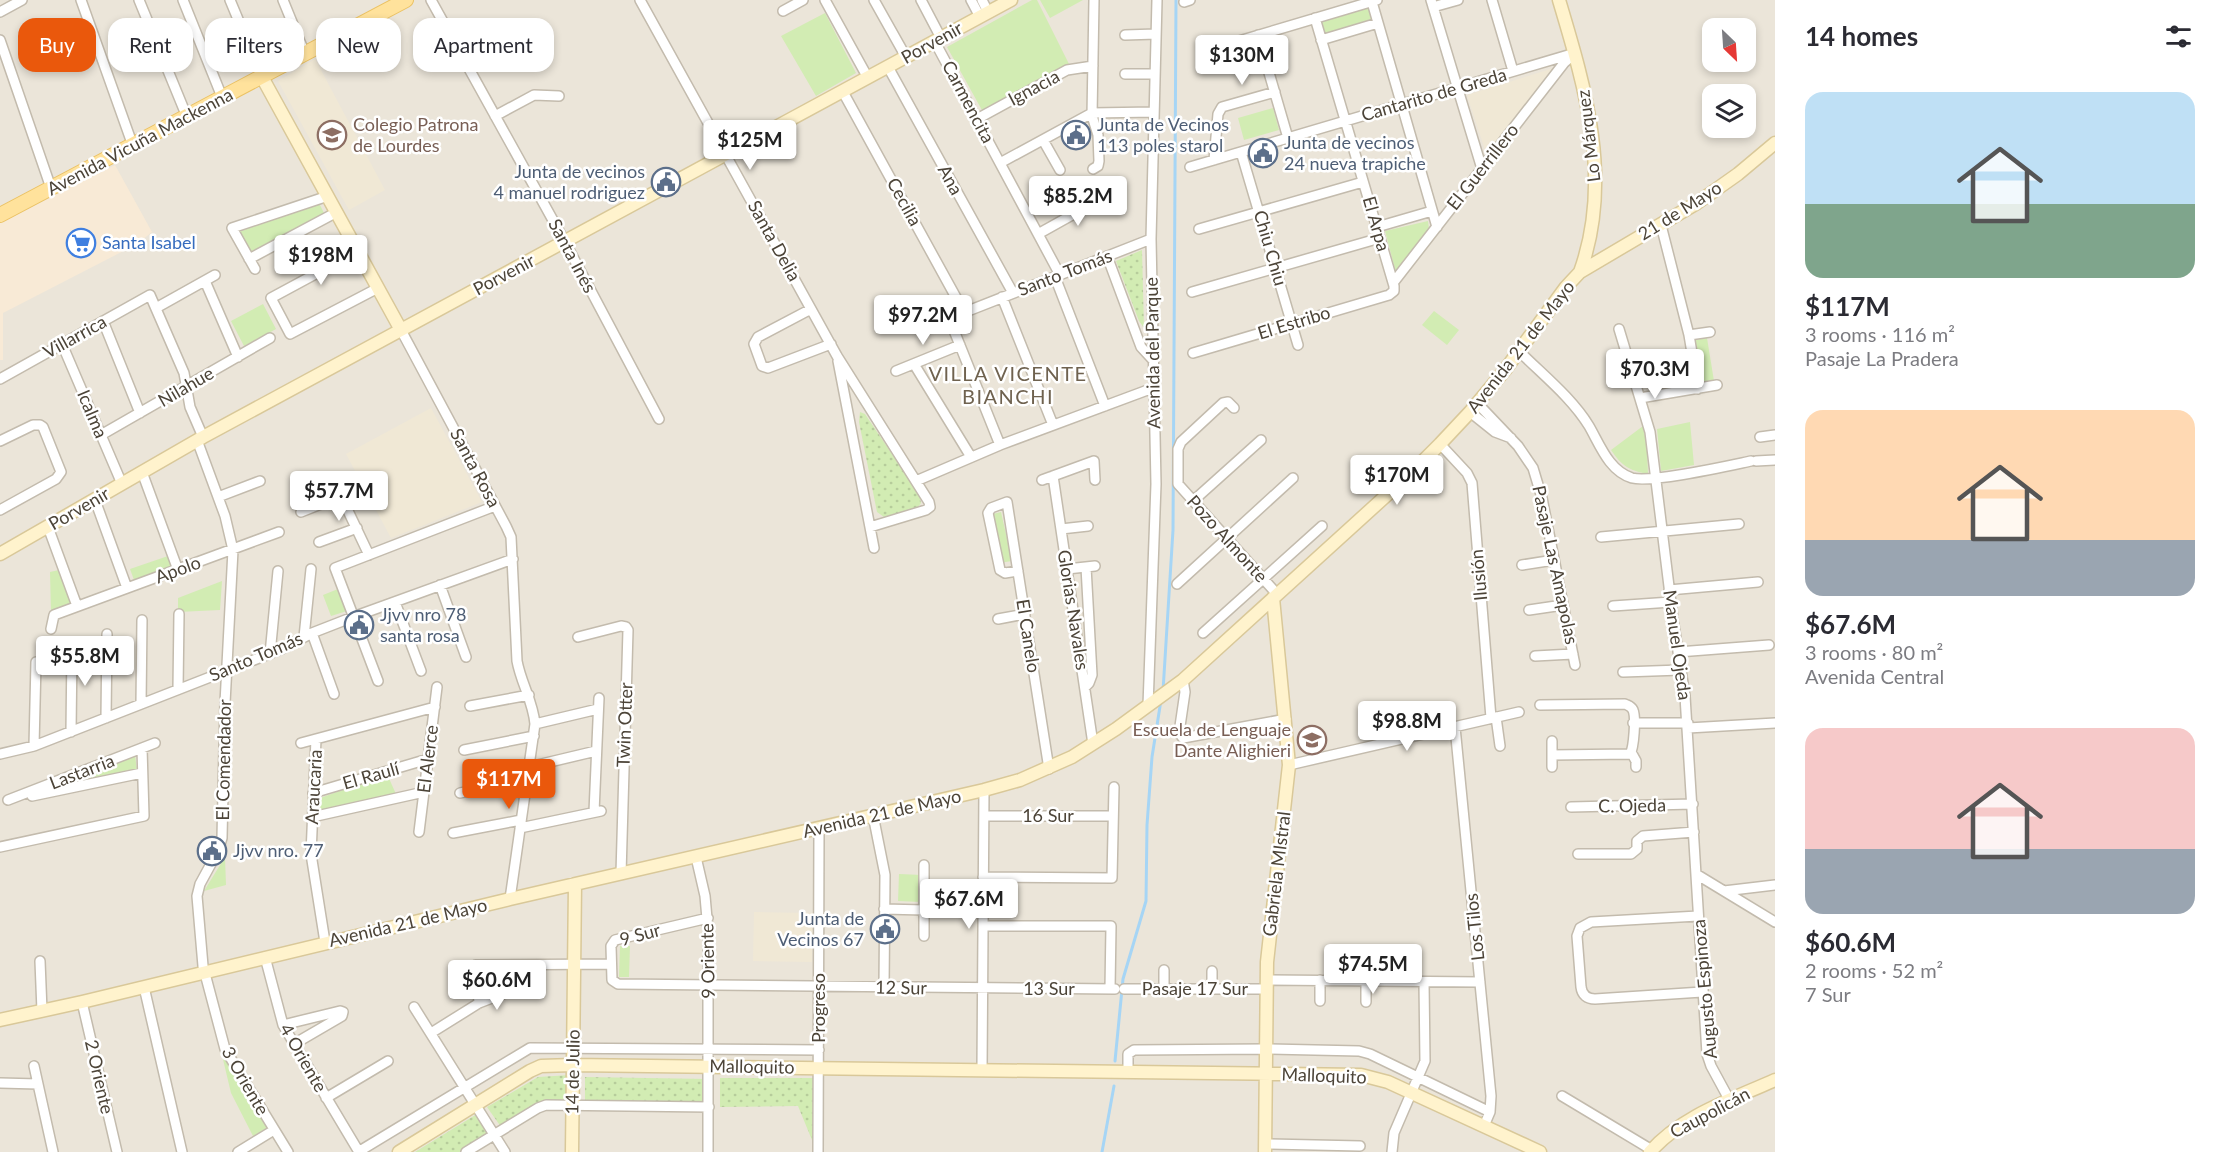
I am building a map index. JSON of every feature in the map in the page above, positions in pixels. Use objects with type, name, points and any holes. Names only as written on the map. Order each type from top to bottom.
[{"type":"main road","name":"Avenida Vicuña Mackenna","points":[[0,215],[406,0]]},
{"type":"street","points":[[0,12],[22,0]]},
{"type":"street","points":[[81,0],[133,146]]},
{"type":"street","points":[[139,0],[187,117]]},
{"type":"street","points":[[183,0],[222,98]]},
{"type":"street","points":[[230,0],[262,77]]},
{"type":"street","points":[[284,0],[305,54]]},
{"type":"street","name":"Santa Inés","points":[[431,0],[565,242],[659,419]]},
{"type":"street","name":"Santa Delia","points":[[640,0],[837,356]]},
{"type":"street","points":[[783,11],[803,0]]},
{"type":"street","points":[[825,0],[868,78]]},
{"type":"street","points":[[874,0],[906,57]]},
{"type":"street","name":"Carmencita","points":[[921,0],[977,119],[1058,276],[1105,406]]},
{"type":"street","points":[[971,0],[984,15]]},
{"type":"street","points":[[982,0],[984,15]]},
{"type":"street","name":"Porvenir","points":[[0,554],[200,438],[726,156],[1011,0]]},
{"type":"street","points":[[1093,169],[1100,161],[1099,140],[1092,113],[1094,0]]},
{"type":"street","name":"Avenida del Parque","points":[[1152,703],[1156,496],[1151,239],[1157,0]]},
{"type":"street","points":[[1458,0],[1432,4],[1482,169]]},
{"type":"street","points":[[1492,0],[1513,71]]},
{"type":"street","name":"Lo Márquez","points":[[1559,0],[1588,107],[1596,167],[1594,219],[1590,242],[1580,272]]},
{"type":"street","points":[[1204,51],[1374,1],[1378,23],[1437,227]]},
{"type":"street","name":"El Arpa","points":[[1315,18],[1394,287]]},
{"type":"street","points":[[1322,40],[1378,23]]},
{"type":"street","points":[[1125,35],[1156,34]]},
{"type":"street","points":[[1258,35],[1288,138]]},
{"type":"street","points":[[0,40],[51,188]]},
{"type":"street","name":"Cantarito de Greda","points":[[1190,167],[1575,53]]},
{"type":"street","name":"El Guerrillero","points":[[1394,287],[1437,227],[1564,63],[1575,53]]},
{"type":"street","name":"Ignacia","points":[[977,119],[1067,70],[1093,66]]},
{"type":"street","name":"Ana","points":[[888,67],[1013,293]]},
{"type":"street","points":[[1125,74],[1155,74]]},
{"type":"street","name":"Santa Rosa","points":[[262,77],[509,531],[513,559],[517,661],[529,695],[535,724],[510,899]]},
{"type":"street","name":"Cecilia","points":[[843,92],[964,312]]},
{"type":"street","points":[[1214,160],[1218,114],[1222,107],[1275,92]]},
{"type":"street","points":[[495,116],[534,95],[559,96]]},
{"type":"street","points":[[1000,163],[1092,113],[1154,112]]},
{"type":"street","points":[[1043,140],[1059,170]]},
{"type":"street","name":"21 de Mayo","points":[[1580,272],[1715,191],[1775,143]]},
{"type":"street","name":"Chiu Chiu","points":[[1241,152],[1298,345]]},
{"type":"street","points":[[1199,229],[1364,182]]},
{"type":"street","points":[[255,269],[232,228],[328,196]]},
{"type":"street","points":[[1038,234],[1106,196]]},
{"type":"street","points":[[1377,227],[1432,211]]},
{"type":"street","points":[[249,259],[337,212]]},
{"type":"street","points":[[1661,225],[1689,335],[1698,388]]},
{"type":"street","points":[[1192,292],[1380,238]]},
{"type":"street","name":"Santo Tomás","points":[[960,345],[947,319],[1151,239]]},
{"type":"street","points":[[358,251],[271,298],[290,334],[378,288]]},
{"type":"street","points":[[1107,256],[1141,347],[1153,360]]},
{"type":"street","name":"Avenida 21 de Mayo","points":[[0,1020],[325,942],[984,790],[1048,769],[1094,744],[1184,680],[1410,474],[1474,408],[1520,352],[1580,272]]},
{"type":"street","points":[[156,309],[215,275]]},
{"type":"street","points":[[205,281],[238,357]]},
{"type":"street","name":"El Estribo","points":[[1193,353],[1389,295],[1394,287]]},
{"type":"street","name":"El Comendador","points":[[150,295],[184,374],[192,413],[229,527],[233,550],[222,838],[218,851],[200,884],[197,896],[205,972]]},
{"type":"street","name":"Villarrica","points":[[0,379],[150,295]]},
{"type":"street","points":[[1002,297],[1053,425]]},
{"type":"street","points":[[812,309],[758,337],[754,344],[762,366],[768,368],[831,344]]},
{"type":"street","points":[[103,321],[140,413]]},
{"type":"street","name":"Manuel Ojeda","points":[[1619,329],[1650,432],[1688,726],[1696,873]]},
{"type":"street","points":[[1689,335],[1710,332]]},
{"type":"street","name":"Nilahue","points":[[101,435],[270,338]]},
{"type":"street","name":"Icalma","points":[[62,344],[122,484]]},
{"type":"street","points":[[896,371],[960,345],[1000,445]]},
{"type":"street","points":[[1520,352],[1579,412],[1616,469],[1631,477],[1655,478],[1753,461],[1775,460]]},
{"type":"street","points":[[837,356],[930,507],[870,527]]},
{"type":"street","points":[[837,356],[874,548]]},
{"type":"street","points":[[914,364],[971,457]]},
{"type":"street","points":[[1641,398],[1717,385]]},
{"type":"street","points":[[916,481],[1000,445],[1153,388]]},
{"type":"street","points":[[848,409],[853,402],[859,399],[866,402]]},
{"type":"street","name":"Pozo Almonte","points":[[1234,408],[1228,402],[1223,402],[1181,442],[1178,449],[1178,484],[1263,579],[1275,596]]},
{"type":"street","name":"Pasaje Las Amapolas","points":[[1474,408],[1487,428],[1511,438],[1527,457],[1538,481],[1575,665]]},
{"type":"street","points":[[0,441],[33,425],[40,425],[61,467],[61,472],[56,479],[0,510]]},
{"type":"street","points":[[1760,437],[1775,435]]},
{"type":"street","points":[[1193,501],[1261,440]]},
{"type":"street","name":"Ilusión","points":[[1440,444],[1465,469],[1472,483],[1494,718],[1500,747]]},
{"type":"street","points":[[1042,480],[1094,461],[1095,480]]},
{"type":"street","points":[[142,472],[178,570]]},
{"type":"street","name":"Glorias Navales","points":[[1053,476],[1094,744]]},
{"type":"street","points":[[1177,584],[1293,478]]},
{"type":"street","points":[[218,497],[260,481]]},
{"type":"street","points":[[301,512],[341,496],[369,555]]},
{"type":"street","points":[[95,500],[127,588]]},
{"type":"street","name":"El Canelo","points":[[1018,571],[1005,573],[1000,570],[988,513],[991,508],[1007,502],[1018,571],[1048,769]]},
{"type":"street","points":[[378,681],[335,568],[495,506]]},
{"type":"street","points":[[1601,537],[1739,524]]},
{"type":"street","points":[[1061,530],[1088,526]]},
{"type":"street","points":[[1203,633],[1322,526]]},
{"type":"street","points":[[48,527],[77,606]]},
{"type":"street","points":[[319,542],[357,528]]},
{"type":"street","name":"Apolo","points":[[51,629],[54,615],[279,532]]},
{"type":"street","name":"Santo Tomás","points":[[0,754],[34,746],[71,732],[270,654],[308,635],[353,617],[513,559]]},
{"type":"street","points":[[1522,565],[1554,560]]},
{"type":"street","points":[[1067,569],[1091,566],[1092,675],[1085,687]]},
{"type":"street","points":[[311,569],[308,635],[334,694]]},
{"type":"street","points":[[270,654],[278,570]]},
{"type":"street","points":[[1669,590],[1758,582]]},
{"type":"street","points":[[440,585],[466,657]]},
{"type":"street","name":"Gabriela MIstral","points":[[1265,1148],[1266,985],[1289,765],[1275,596]]},
{"type":"street","points":[[395,602],[421,671]]},
{"type":"street","points":[[1613,606],[1671,602]]},
{"type":"street","points":[[1529,610],[1563,605]]},
{"type":"street","points":[[178,689],[179,614]]},
{"type":"street","points":[[998,619],[1024,614]]},
{"type":"street","points":[[141,704],[142,620]]},
{"type":"street","name":"Twin Otter","points":[[578,637],[621,626],[628,630],[621,874]]},
{"type":"street","points":[[106,718],[107,634]]},
{"type":"street","points":[[1678,652],[1769,645]]},
{"type":"street","points":[[71,732],[72,648]]},
{"type":"street","points":[[1535,656],[1573,654]]},
{"type":"street","points":[[34,746],[36,662]]},
{"type":"street","points":[[1623,672],[1681,670]]},
{"type":"street","points":[[1184,680],[1185,692],[1179,731],[1184,738],[1286,719]]},
{"type":"street","name":"El Alerce","points":[[419,832],[437,687]]},
{"type":"street","points":[[470,706],[529,695]]},
{"type":"street","points":[[453,833],[597,812],[596,752],[599,698]]},
{"type":"street","points":[[1540,705],[1625,704],[1632,709],[1633,747],[1626,755],[1552,755]]},
{"type":"street","points":[[301,743],[435,707]]},
{"type":"street","points":[[535,724],[598,709]]},
{"type":"street","points":[[1289,765],[1519,712]]},
{"type":"street","points":[[1634,723],[1688,726],[1775,723]]},
{"type":"street","name":"Los Tilos","points":[[1455,726],[1491,1096],[1490,1112],[1484,1126]]},
{"type":"street","points":[[464,750],[534,736]]},
{"type":"street","name":"Araucaria","points":[[316,739],[311,854],[325,942]]},
{"type":"street","points":[[1552,741],[1552,767]]},
{"type":"street","name":"Lastarria","points":[[4,801],[155,743]]},
{"type":"street","points":[[0,847],[144,816],[142,748]]},
{"type":"street","points":[[529,766],[596,752]]},
{"type":"street","points":[[1631,752],[1636,760],[1636,767]]},
{"type":"street","name":"El Raulí","points":[[314,793],[428,759]]},
{"type":"street","points":[[4,801],[142,773]]},
{"type":"street","points":[[460,792],[527,779]]},
{"type":"street","points":[[983,877],[1112,878],[1114,787]]},
{"type":"street","points":[[982,1070],[984,790]]},
{"type":"street","points":[[312,817],[424,792]]},
{"type":"street","name":"C. Ojeda","points":[[1571,807],[1693,804]]},
{"type":"street","points":[[873,815],[885,875],[884,987]]},
{"type":"street","name":"16 Sur","points":[[984,816],[1113,816]]},
{"type":"street","name":"Progreso","points":[[818,1152],[819,828]]},
{"type":"street","points":[[1578,854],[1631,854],[1637,849],[1637,841],[1643,836],[1694,832]]},
{"type":"street","name":"9 Oriente","points":[[696,857],[708,918],[710,1107],[708,1152]]},
{"type":"street","points":[[924,864],[924,936]]},
{"type":"street","points":[[1696,873],[1775,922]]},
{"type":"street","name":"Augusto Espinoza","points":[[1696,873],[1708,1060],[1730,1101]]},
{"type":"street","name":"14 de Julio","points":[[572,1152],[574,884]]},
{"type":"street","points":[[1724,891],[1775,885]]},
{"type":"street","points":[[885,909],[924,910]]},
{"type":"street","points":[[1698,916],[1591,922],[1580,928],[1577,936],[1582,990],[1588,998],[1702,992]]},
{"type":"street","name":"9 Sur","points":[[614,982],[611,978],[611,964],[612,943],[615,940],[708,918]]},
{"type":"street","points":[[983,926],[1111,926],[1117,989]]},
{"type":"street","name":"4 Oriente","points":[[265,957],[283,1025],[359,1152]]},
{"type":"street","points":[[40,961],[42,1011]]},
{"type":"street","points":[[479,1004],[476,965],[611,964]]},
{"type":"street","points":[[431,1033],[479,1004],[521,987],[524,965]]},
{"type":"street","points":[[1164,970],[1164,989]]},
{"type":"street","points":[[1212,971],[1212,989]]},
{"type":"street","name":"3 Oriente","points":[[205,972],[225,1049],[288,1152]]},
{"type":"street","points":[[1320,980],[1320,1001]]},
{"type":"street","name":"Pasaje 17 Sur","points":[[1117,989],[1212,989],[1320,980],[1480,982]]},
{"type":"street","points":[[1366,981],[1366,1002]]},
{"type":"street","name":"12 Sur","points":[[614,982],[618,984],[982,988]]},
{"type":"street","points":[[1392,1152],[1394,1133],[1426,1056],[1424,982]]},
{"type":"street","points":[[144,987],[183,1152]]},
{"type":"street","name":"13 Sur","points":[[982,988],[1117,989]]},
{"type":"street","name":"2 Oriente","points":[[82,1002],[117,1152]]},
{"type":"street","points":[[414,1006],[505,1152]]},
{"type":"street","points":[[283,1025],[343,1012],[342,1016],[294,1044]]},
{"type":"street","points":[[359,1152],[527,1049],[573,1047],[819,1050]]},
{"type":"street","name":"Malloquito","points":[[1128,1072],[1128,1054],[1134,1050],[1265,1049],[1365,1052],[1490,1112]]},
{"type":"street","points":[[326,1098],[387,1061]]},
{"type":"street","name":"Malloquito","points":[[399,1152],[530,1071],[541,1066],[573,1065],[1361,1075],[1382,1079],[1540,1152]]},
{"type":"street","points":[[34,1066],[53,1152]]},
{"type":"street","name":"Caupolicán","points":[[1651,1151],[1680,1126],[1775,1080]]},
{"type":"street","points":[[0,1083],[38,1084]]},
{"type":"street","points":[[1562,1096],[1651,1151]]},
{"type":"street","points":[[466,1152],[542,1106],[710,1107]]},
{"type":"street","points":[[238,1152],[274,1130]]},
{"type":"street","points":[[1265,1148],[1332,1149],[1360,1146]]},
{"type":"shaded area","points":[[0,0],[1775,0],[1775,1152],[0,1152]]},
{"type":"shaded area","name":"Colegio Patrona de Lourdes","points":[[315,59],[316,72],[322,72],[385,190],[349,210],[278,81],[293,72],[304,72],[304,66]]},
{"type":"shaded area","points":[[1557,67],[1486,153],[1467,95]]},
{"type":"shaded area","points":[[115,165],[152,232],[137,244],[3,313],[3,360],[0,360],[0,223]]},
{"type":"shaded area","points":[[431,408],[482,502],[391,538],[346,454]]},
{"type":"shaded area","points":[[754,912],[813,913],[812,962],[753,961]]},
{"type":"green space","points":[[1032,0],[1037,0],[1070,66],[983,112],[947,47]]},
{"type":"green space","points":[[1040,0],[1083,0],[1050,18]]},
{"type":"green space","points":[[1370,5],[1375,22],[1324,36],[1319,20]]},
{"type":"green space","points":[[825,13],[856,73],[816,96],[781,36]]},
{"type":"green space","points":[[1273,108],[1279,130],[1244,140],[1238,118]]},
{"type":"green space","points":[[318,201],[325,215],[250,252],[239,232]]},
{"type":"green space","points":[[1428,221],[1429,229],[1396,273],[1385,231]]},
{"type":"green space","points":[[1142,250],[1144,328],[1139,321],[1116,261]]},
{"type":"green space","points":[[263,304],[276,329],[244,346],[231,321]]},
{"type":"green space","points":[[1434,311],[1459,330],[1447,345],[1422,325]]},
{"type":"green space","points":[[1707,338],[1714,381],[1702,382],[1695,340]]},
{"type":"green space","points":[[860,412],[865,414],[919,494],[921,503],[918,507],[884,517],[877,512],[859,422]]},
{"type":"green space","points":[[1690,422],[1694,465],[1661,471],[1657,429]]},
{"type":"green space","points":[[1643,426],[1648,474],[1626,466],[1611,450]]},
{"type":"green space","points":[[1001,512],[1012,561],[999,563],[989,515]]},
{"type":"green space","points":[[168,556],[172,568],[134,580],[130,569]]},
{"type":"green space","points":[[59,570],[74,607],[51,613],[50,572]]},
{"type":"green space","points":[[222,581],[220,610],[178,612],[178,598]]},
{"type":"green space","points":[[338,589],[347,611],[331,616],[323,595]]},
{"type":"green space","points":[[135,755],[137,770],[44,791]]},
{"type":"green space","points":[[387,774],[396,794],[319,812],[320,798]]},
{"type":"green space","points":[[225,857],[226,885],[204,891]]},
{"type":"green space","points":[[899,874],[922,875],[921,902],[898,901]]},
{"type":"green space","points":[[620,946],[630,946],[629,977],[619,977]]},
{"type":"green space","points":[[521,965],[519,985],[487,992],[488,966]]},
{"type":"green space","points":[[221,1051],[268,1127],[253,1136],[231,1093]]},
{"type":"green space","points":[[570,1075],[570,1099],[546,1101],[501,1127],[487,1107],[538,1077]]},
{"type":"green space","points":[[585,1077],[709,1079],[708,1101],[585,1101]]},
{"type":"green space","points":[[720,1078],[814,1078],[814,1145],[798,1106],[720,1107]]},
{"type":"green space","points":[[477,1114],[490,1134],[461,1152],[415,1152]]},
{"type":"waterway","points":[[1163,691],[1173,530],[1176,0]]},
{"type":"waterway","points":[[1115,1061],[1123,979],[1146,901],[1147,825],[1152,757],[1161,700]]},
{"type":"waterway","points":[[1102,1152],[1114,1086]]},
{"type":"place","name":"Colegio Patrona de Lourdes","points":[[332,135]]},
{"type":"place","name":"Junta de Vecinos 113 poles starol","points":[[1076,135]]},
{"type":"place","name":"Junta de vecinos 24 nueva trapiche","points":[[1263,153]]},
{"type":"place","name":"Junta de vecinos 4 manuel rodriguez","points":[[666,182]]},
{"type":"place","name":"Santa Isabel","points":[[81,243]]},
{"type":"place","name":"Jjvv nro 78 santa rosa","points":[[359,625]]},
{"type":"place","name":"Escuela de Lenguaje Dante Alighieri","points":[[1312,740]]},
{"type":"place","name":"Jjvv nro. 77","points":[[212,851]]},
{"type":"place","name":"Junta de Vecinos 67","points":[[885,929]]},
{"type":"district","name":"VILLA VICENTE BIANCHI","points":[[1008,386]]}]
